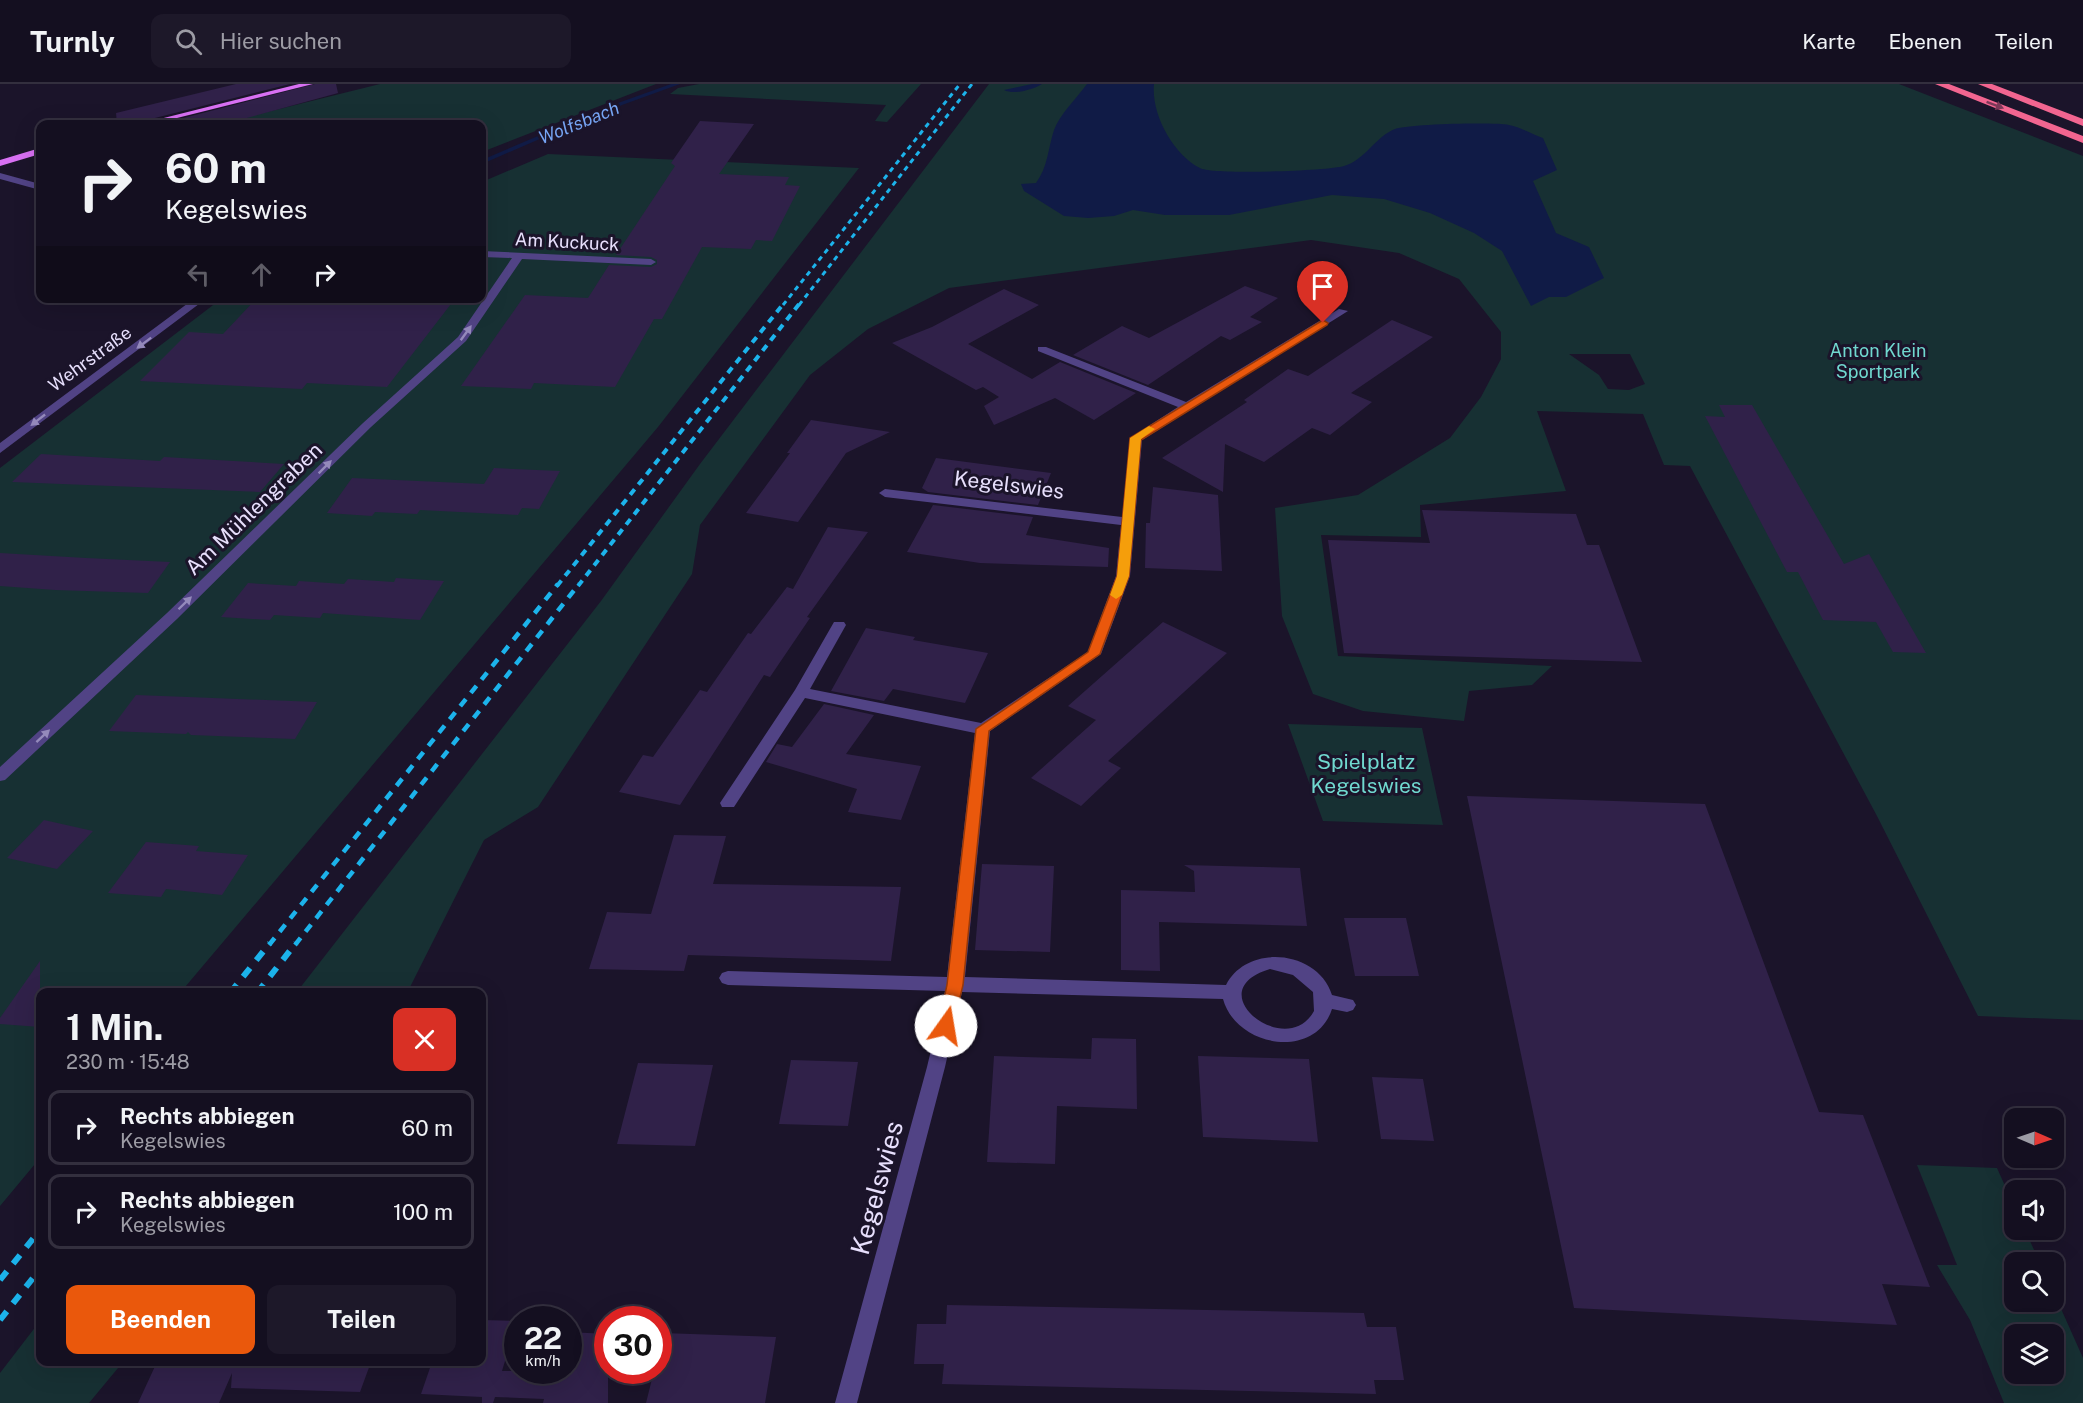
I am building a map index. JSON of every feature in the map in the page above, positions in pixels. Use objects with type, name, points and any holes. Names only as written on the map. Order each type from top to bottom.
[{"type":"highway","points":[[1940,84],[2083,140]]},
{"type":"highway","points":[[1983,84],[2083,123]]},
{"type":"main road","points":[[160,120],[309,84]]},
{"type":"main road","points":[[0,162],[36,153]]},
{"type":"street","points":[[0,176],[36,186]]},
{"type":"street","name":"Am Kuckuck","points":[[486,254],[651,262]]},
{"type":"street","name":"Am Mühlengraben","points":[[0,776],[172,616],[367,425],[462,339],[519,256]]},
{"type":"street","name":"Wehrstraße","points":[[0,450],[195,303]]},
{"type":"street","points":[[801,692],[982,729],[1094,654],[1123,576],[1136,438],[1343,311]]},
{"type":"street","points":[[1042,349],[1186,406]]},
{"type":"street","name":"Kegelswies","points":[[885,493],[1128,522]]},
{"type":"street","points":[[728,803],[801,692],[839,625]]},
{"type":"street","name":"Kegelswies","points":[[846,1403],[936,1067],[955,985],[982,729]]},
{"type":"street","points":[[1270,962],[1285,963],[1311,977],[1323,1000],[1323,1011],[1312,1026],[1294,1035],[1279,1036],[1264,1033],[1240,1016],[1234,1005],[1233,992],[1236,981],[1244,971],[1270,962]]},
{"type":"street","points":[[728,978],[1233,992]]},
{"type":"street","points":[[1323,1000],[1347,1005]]},
{"type":"green space","points":[[380,84],[656,84],[486,150],[486,120],[235,120]]},
{"type":"green space","points":[[699,84],[921,84],[887,122],[875,121],[886,105],[670,94],[678,88]]},
{"type":"green space","name":"Anton Klein Sportpark","points":[[989,84],[1899,84],[2083,156],[2083,1020],[1978,1016],[1877,816],[1690,466],[1664,465],[1643,414],[1537,411],[1566,491],[1420,505],[1421,537],[1321,535],[1338,656],[1552,666],[1532,685],[1469,691],[1464,721],[1363,711],[1313,694],[1282,616],[1275,508],[1358,495],[1450,438],[1481,397],[1501,359],[1501,332],[1459,279],[1399,253],[1311,240],[949,288],[868,329],[810,375],[700,525],[692,574],[538,807],[484,840],[410,988],[300,988],[601,601],[700,464]],"holes":[[[1569,354],[1630,354],[1645,384],[1629,390],[1608,389],[1599,375]]]},
{"type":"green space","points":[[548,154],[859,168],[658,427],[184,988],[36,988],[36,1163],[0,1206],[0,468],[216,303],[486,303],[486,180]]},
{"type":"green space","name":"Spielplatz Kegelswies","points":[[1288,724],[1422,728],[1443,825],[1323,821]]},
{"type":"green space","points":[[1917,1165],[1997,1168],[2004,1184],[2004,1240],[2030,1240],[2035,1252],[2004,1252],[2004,1312],[2062,1312],[2083,1358],[2083,1403],[2004,1403],[1970,1320],[1937,1265],[1957,1265]]},
{"type":"green space","points":[[36,1326],[36,1366],[120,1366],[89,1403],[0,1403],[0,1373]]},
{"type":"water","points":[[1087,84],[1154,84],[1156,108],[1173,143],[1190,162],[1209,170],[1270,172],[1344,166],[1358,159],[1388,132],[1403,127],[1501,124],[1517,127],[1543,138],[1557,170],[1533,181],[1556,233],[1589,247],[1604,278],[1566,297],[1549,297],[1531,306],[1502,251],[1474,233],[1430,213],[1384,199],[1332,195],[1229,215],[1165,215],[1133,210],[1114,216],[1088,218],[1064,216],[1024,191],[1021,184],[1036,183],[1040,177],[1057,124]]},
{"type":"building","points":[[236,84],[290,84],[147,120],[117,120],[116,113]]},
{"type":"building","points":[[315,84],[336,84],[338,93],[240,120],[176,120]]},
{"type":"building","points":[[700,121],[754,124],[719,174],[789,177],[785,185],[800,186],[772,241],[756,240],[751,249],[702,247],[662,319],[654,319],[615,387],[534,383],[531,389],[461,386],[525,295],[588,298],[609,265],[651,267],[657,264],[657,260],[651,257],[616,255],[675,166],[671,163]]},
{"type":"building","points":[[1245,286],[1278,298],[1250,317],[1262,322],[1230,340],[1221,336],[1148,385],[1073,355],[1122,326],[1149,338]]},
{"type":"building","points":[[1004,289],[1039,305],[968,344],[1032,379],[1060,362],[1136,393],[1094,420],[1055,398],[994,425],[984,406],[999,397],[983,387],[976,390],[892,343],[932,327]]},
{"type":"building","points":[[252,303],[452,303],[387,387],[307,383],[302,389],[140,381],[189,332],[223,334]]},
{"type":"building","points":[[1392,320],[1433,337],[1351,393],[1372,402],[1330,435],[1312,428],[1264,462],[1225,444],[1223,492],[1162,458],[1247,402],[1244,400],[1288,369],[1308,376]]},
{"type":"building","points":[[1719,405],[1752,405],[1844,564],[1869,554],[1926,653],[1893,652],[1876,622],[1823,620],[1798,572],[1787,572],[1705,416],[1725,417]]},
{"type":"building","points":[[811,420],[890,432],[846,453],[798,522],[746,513],[790,453],[787,453]]},
{"type":"building","points":[[41,454],[160,461],[164,457],[284,464],[260,492],[12,482]]},
{"type":"building","points":[[936,458],[1051,473],[1038,505],[928,492],[922,488]]},
{"type":"building","points":[[494,468],[560,471],[539,509],[522,508],[518,515],[420,510],[417,514],[375,512],[372,516],[327,513],[352,478],[484,484]]},
{"type":"building","points":[[1153,487],[1218,495],[1222,571],[1145,568],[1146,523],[1150,523]]},
{"type":"building","points":[[933,505],[1033,517],[1026,535],[1109,548],[1108,567],[980,563],[907,552]]},
{"type":"building","points":[[1422,510],[1576,514],[1587,545],[1599,545],[1642,662],[1344,653],[1328,540],[1430,543]]},
{"type":"building","points":[[828,527],[868,532],[807,617],[810,618],[770,677],[764,675],[680,805],[619,792],[643,755],[653,757],[700,690],[707,692],[748,633],[751,634],[787,587],[793,589]]},
{"type":"building","points":[[0,553],[170,562],[148,593],[55,590],[0,586]]},
{"type":"building","points":[[396,578],[444,581],[420,620],[323,613],[320,618],[274,615],[270,620],[221,617],[248,583],[296,586],[299,581],[344,584],[348,579],[394,582]]},
{"type":"building","points":[[1163,622],[1227,653],[1108,761],[1121,768],[1081,806],[1031,778],[1096,720],[1068,706]]},
{"type":"building","points":[[866,628],[915,637],[913,640],[988,653],[965,703],[893,689],[884,701],[831,691]]},
{"type":"building","points":[[136,695],[317,702],[295,739],[191,735],[188,732],[186,734],[109,731]]},
{"type":"building","points":[[824,704],[874,715],[846,754],[921,766],[901,820],[848,812],[857,789],[766,762],[777,744],[792,747]]},
{"type":"building","points":[[1467,796],[1705,804],[1819,1112],[1863,1115],[1930,1287],[1882,1284],[1897,1325],[1574,1308]]},
{"type":"building","points":[[44,820],[93,831],[57,869],[7,858]]},
{"type":"building","points":[[674,835],[726,836],[713,884],[901,887],[891,961],[688,955],[684,971],[589,969],[607,912],[651,914]]},
{"type":"building","points":[[146,842],[199,846],[196,851],[248,855],[222,895],[166,889],[161,897],[108,893]]},
{"type":"building","points":[[982,864],[1054,866],[1050,952],[975,950]]},
{"type":"building","points":[[1184,865],[1300,868],[1307,926],[1159,922],[1160,971],[1121,970],[1121,890],[1195,892],[1194,871]]},
{"type":"building","points":[[1344,918],[1406,918],[1419,976],[1355,976]]},
{"type":"building","points":[[40,961],[40,988],[36,988],[36,1027],[0,1024],[0,1018]]},
{"type":"building","points":[[1092,1038],[1136,1039],[1137,1109],[1057,1106],[1055,1164],[987,1162],[994,1056],[1091,1059]]},
{"type":"building","points":[[1198,1056],[1309,1059],[1318,1142],[1203,1137]]},
{"type":"building","points":[[791,1060],[858,1062],[848,1126],[779,1124]]},
{"type":"building","points":[[638,1063],[713,1065],[695,1146],[617,1144]]},
{"type":"building","points":[[1372,1077],[1423,1079],[1434,1141],[1381,1139]]},
{"type":"building","points":[[947,1305],[1364,1313],[1367,1327],[1396,1327],[1404,1380],[1374,1380],[1376,1394],[942,1384],[944,1364],[914,1364],[917,1324],[946,1324]]},
{"type":"building","points":[[486,1320],[504,1321],[502,1371],[504,1371],[504,1384],[582,1384],[582,1333],[594,1333],[594,1384],[608,1384],[608,1403],[543,1403],[544,1399],[495,1397],[493,1403],[482,1403],[482,1397],[421,1394],[431,1366],[486,1366]]},
{"type":"building","points":[[672,1333],[776,1337],[765,1403],[646,1403],[651,1384],[672,1384]]},
{"type":"building","points":[[155,1366],[370,1366],[360,1392],[231,1388],[232,1373],[219,1403],[138,1403]]},
{"type":"waterway","name":"Wolfsbach","points":[[486,160],[540,137],[565,130],[620,104],[677,84]]},
{"type":"waterway","name":"Wolfsbach","points":[[1007,90],[1039,84]]},
{"type":"railway","points":[[783,305],[960,84]]},
{"type":"railway","points":[[799,305],[972,84]]},
{"type":"railway","points":[[557,586],[784,303]]},
{"type":"railway","points":[[578,586],[800,303]]},
{"type":"railway","points":[[269,945],[558,584]]},
{"type":"railway","points":[[295,945],[579,584]]},
{"type":"railway","points":[[234,988],[270,943]]},
{"type":"railway","points":[[261,988],[296,943]]},
{"type":"railway","points":[[0,1280],[36,1235]]},
{"type":"railway","points":[[0,1320],[36,1274]]},
{"type":"slow traffic","points":[[1116,595],[1123,576],[1136,438],[1149,429]]},
{"type":"route","points":[[946,1026],[955,985],[982,729],[1094,654],[1123,576],[1136,438],[1323,323]]}]
